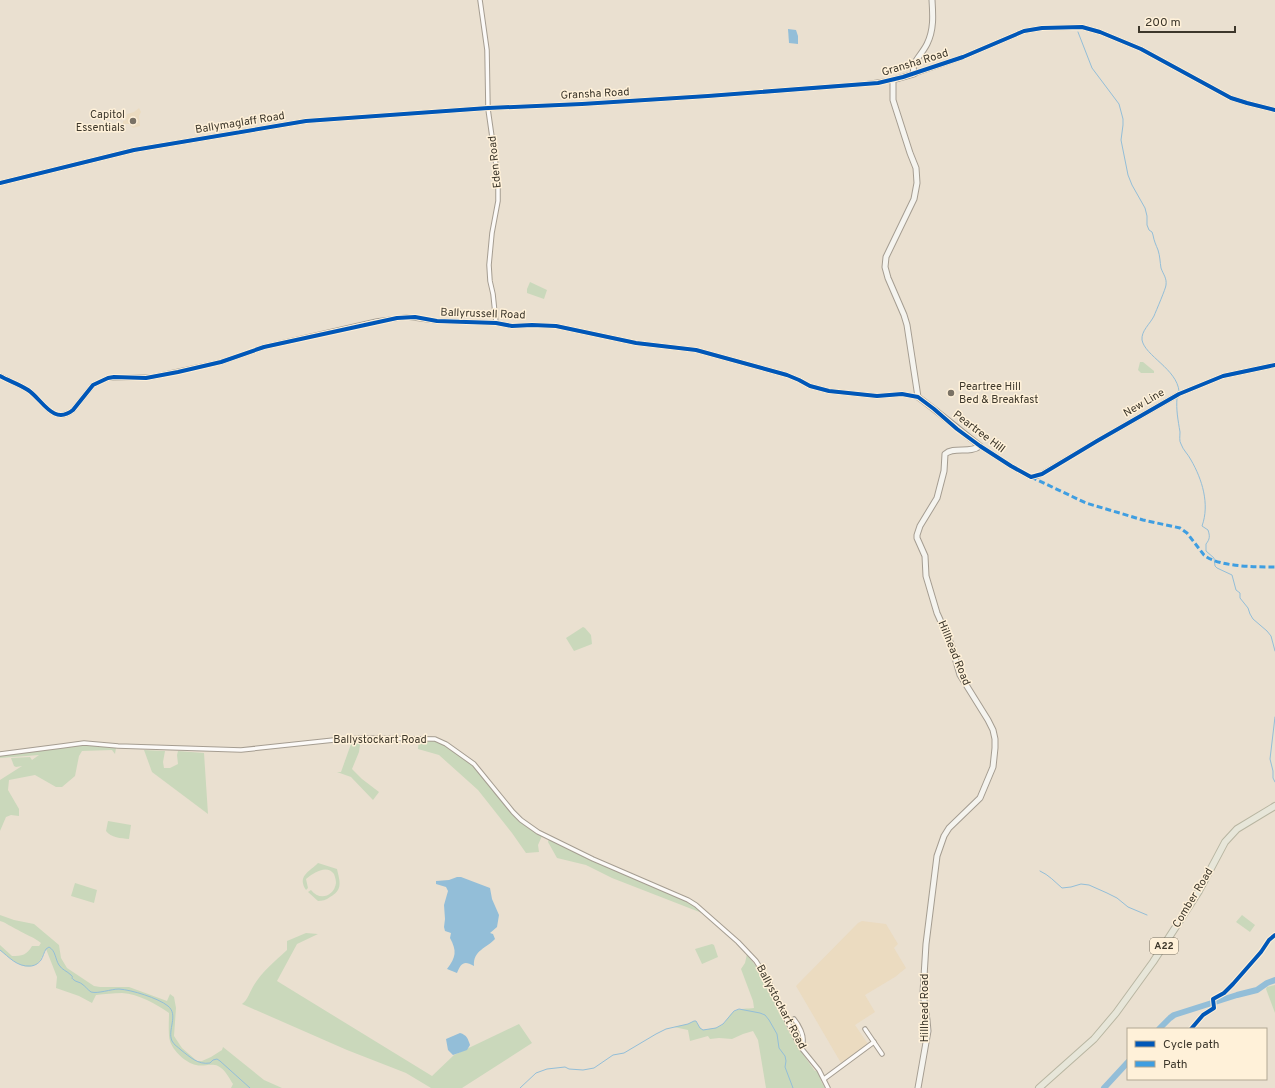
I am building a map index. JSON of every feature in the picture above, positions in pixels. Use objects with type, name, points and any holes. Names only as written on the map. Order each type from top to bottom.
[{"type":"highway","name":"Comber Road","points":[[1039,1088],[1079,1054],[1105,1027],[1116,1013],[1153,962],[1199,891],[1225,842],[1237,829],[1275,806]]},
{"type":"street","name":"Eden Road","points":[[480,0],[487,50],[488,108],[496,158],[498,187],[498,201],[492,233],[489,265],[496,324]]},
{"type":"street","points":[[914,74],[913,66],[926,45],[932,31],[932,0]]},
{"type":"street","name":"Gransha Road","points":[[488,108],[700,97],[878,83],[914,74],[963,57],[1024,31],[1042,28],[1082,27],[1100,32],[1141,49],[1232,98],[1275,110]]},
{"type":"street","points":[[894,80],[893,100],[916,168],[917,183],[914,199],[886,257],[885,267],[907,325],[918,397]]},
{"type":"street","name":"Ballymaglaff Road","points":[[0,183],[134,150],[306,121],[488,108]]},
{"type":"street","name":"Ballyrussell Road","points":[[0,376],[29,391],[49,411],[62,415],[73,410],[93,386],[108,378],[146,378],[178,372],[221,362],[264,347],[377,321],[407,317],[437,321],[512,326],[556,326],[636,343],[696,350],[787,376],[810,386],[829,391],[877,396],[902,394],[918,397]]},
{"type":"street","name":"New Line","points":[[1031,477],[1042,474],[1096,441],[1179,394],[1223,376],[1275,364]]},
{"type":"street","name":"Peartree Hill","points":[[918,397],[980,446],[1031,477]]},
{"type":"street","name":"Hillhead Road","points":[[918,1088],[928,1031],[923,993],[926,944],[937,856],[944,836],[949,828],[980,798],[993,767],[995,739],[993,730],[988,720],[960,675],[951,644],[937,613],[926,576],[925,556],[918,542],[917,535],[920,526],[937,498],[944,471],[945,454],[949,452],[975,449],[980,446]]},
{"type":"street","name":"Ballystockart Road","points":[[0,754],[84,743],[118,746],[241,750],[361,738],[429,739],[440,741],[474,764],[513,812],[521,820],[538,832],[593,859],[688,900],[700,908],[738,942],[756,961],[769,982],[800,1045],[824,1079],[828,1088]]},
{"type":"street","points":[[794,1019],[798,1024],[804,1038],[800,1045]]},
{"type":"street","points":[[865,1029],[882,1054]]},
{"type":"street","points":[[824,1079],[874,1042]]},
{"type":"shaded area","points":[[139,108],[141,112],[139,116],[140,126],[133,128],[129,124],[123,124],[123,121],[126,120],[127,114],[134,112]]},
{"type":"shaded area","points":[[862,921],[886,924],[898,944],[894,948],[906,968],[895,977],[865,995],[875,1012],[855,1025],[868,1044],[841,1063],[796,986],[858,923]]},
{"type":"green space","points":[[530,282],[547,290],[544,299],[527,293]]},
{"type":"green space","points":[[1140,362],[1143,362],[1154,371],[1154,373],[1141,373],[1138,370]]},
{"type":"green space","points":[[583,627],[591,635],[592,644],[574,651],[566,638]]},
{"type":"green space","points":[[361,738],[359,752],[352,769],[379,792],[373,800],[351,777],[337,772],[341,772],[351,744],[350,739]]},
{"type":"green space","points":[[419,739],[429,739],[444,743],[474,764],[512,813],[528,828],[542,836],[538,845],[539,852],[526,853],[478,790],[439,755],[418,749]]},
{"type":"green space","points":[[85,745],[116,748],[115,754],[112,750],[82,751],[79,756],[75,776],[62,787],[56,787],[35,775],[9,780],[8,790],[19,809],[19,816],[11,815],[6,817],[0,831],[0,780],[22,766],[14,766],[11,758],[30,757],[32,760],[39,755],[0,758],[0,756]]},
{"type":"green space","points":[[144,750],[165,751],[163,762],[164,768],[170,768],[178,764],[178,751],[204,753],[208,814],[152,772]]},
{"type":"green space","points":[[108,821],[131,825],[129,839],[116,837],[108,833],[106,831]]},
{"type":"green space","points":[[549,839],[687,902],[695,906],[702,913],[612,878],[586,865],[557,858],[548,842]]},
{"type":"green space","points":[[318,863],[337,869],[340,882],[337,892],[326,900],[322,901],[318,901],[308,892],[311,890],[318,896],[326,896],[332,892],[336,883],[334,874],[328,870],[320,870],[312,874],[306,879],[308,888],[306,890],[303,881],[305,875]]},
{"type":"green space","points":[[75,883],[97,890],[94,903],[71,896]]},
{"type":"green space","points":[[0,915],[14,920],[34,924],[59,945],[61,958],[67,968],[94,986],[129,987],[167,1001],[170,994],[174,997],[176,1008],[174,1036],[182,1048],[197,1061],[202,1061],[211,1057],[222,1050],[223,1047],[264,1080],[282,1088],[231,1088],[233,1084],[227,1074],[220,1067],[213,1065],[192,1064],[188,1062],[177,1052],[170,1041],[169,1013],[147,1000],[135,995],[115,993],[96,995],[92,1003],[79,996],[56,988],[57,977],[46,949],[38,963],[28,967],[13,961],[0,950],[0,945],[12,956],[19,956],[26,953],[32,946],[39,946],[41,943],[0,921]]},
{"type":"green space","points":[[1242,915],[1255,925],[1250,932],[1236,922]]},
{"type":"green space","points":[[306,933],[318,934],[297,944],[277,981],[432,1076],[454,1055],[519,1024],[532,1043],[462,1088],[431,1088],[406,1073],[347,1050],[242,1004],[261,976],[287,950],[287,941]]},
{"type":"green space","points":[[712,944],[714,945],[718,957],[702,964],[695,949]]},
{"type":"green space","points":[[747,954],[763,976],[797,1046],[815,1071],[819,1070],[821,1081],[825,1088],[766,1088],[758,1040],[753,1031],[732,1039],[710,1039],[708,1036],[690,1041],[688,1030],[674,1027],[696,1021],[703,1030],[718,1027],[722,1025],[735,1011],[754,1008],[753,1001],[741,969],[745,963]]},
{"type":"green space","points":[[1275,985],[1275,1013],[1266,989],[1267,987]]},
{"type":"water","points":[[788,29],[796,30],[798,44],[789,43]]},
{"type":"water","points":[[461,877],[490,888],[492,899],[499,915],[497,927],[490,933],[493,934],[495,939],[478,953],[474,961],[474,966],[465,963],[460,967],[457,973],[447,969],[454,957],[454,947],[450,938],[451,933],[445,931],[444,927],[444,905],[448,891],[446,887],[436,884],[436,881],[449,880]]},
{"type":"water","points":[[460,1033],[466,1036],[470,1045],[467,1050],[453,1055],[448,1050],[446,1039]]},
{"type":"waterway","points":[[1078,32],[1092,68],[1119,104],[1123,119],[1121,140],[1128,175],[1145,208],[1147,225],[1149,230],[1152,232],[1159,252],[1161,268],[1166,280],[1166,287],[1163,295],[1154,316],[1143,334],[1142,340],[1144,346],[1149,352],[1173,376],[1179,391]]},
{"type":"waterway","points":[[1177,398],[1180,443],[1195,467],[1204,492],[1205,509],[1202,526],[1208,530],[1209,536],[1206,544],[1206,551],[1214,558],[1215,566],[1217,568],[1232,575],[1236,590],[1240,593],[1240,598],[1248,608],[1253,619],[1271,636],[1275,651]]},
{"type":"waterway","points":[[1275,717],[1270,759],[1275,782]]},
{"type":"waterway","points":[[1040,871],[1062,888],[1081,884],[1089,885],[1117,898],[1128,907],[1147,915]]},
{"type":"waterway","points":[[0,950],[21,965],[33,966],[42,959],[46,949],[49,947],[53,951],[60,967],[71,975],[74,980],[81,983],[91,992],[119,989],[145,995],[164,1003],[173,1014],[171,1037],[175,1045],[198,1062],[210,1063],[217,1059],[250,1088]]},
{"type":"waterway","points":[[1160,1028],[1174,1015],[1257,990],[1267,983],[1275,980]]},
{"type":"waterway","points":[[520,1088],[536,1073],[547,1069],[565,1067],[569,1069],[583,1070],[594,1068],[613,1055],[624,1053],[666,1029],[688,1024],[694,1021],[696,1021],[703,1030],[716,1028],[723,1024],[734,1011],[739,1009],[760,1013],[765,1015],[769,1020],[777,1034],[779,1048],[785,1056],[785,1067],[793,1088]]},
{"type":"waterway","points":[[1104,1088],[1127,1063]]},
{"type":"marked path","points":[[1031,477],[1086,503],[1143,520],[1180,528],[1187,533],[1204,555],[1218,562],[1238,566],[1275,567]]},
{"type":"cycle path","points":[[0,183],[134,150],[306,121],[488,108],[708,96],[878,83],[903,77],[963,57],[1024,31],[1042,28],[1082,27],[1100,32],[1141,49],[1231,98],[1275,110]]},
{"type":"cycle path","points":[[0,376],[28,390],[48,409],[60,415],[66,414],[73,410],[93,385],[108,378],[146,378],[178,372],[221,362],[264,347],[397,318],[415,317],[437,321],[496,323],[512,326],[556,326],[636,343],[696,350],[787,375],[810,386],[829,391],[877,396],[902,394],[918,397],[980,446],[1031,477],[1042,474],[1179,394],[1223,376],[1275,365]]},
{"type":"cycle path","points":[[1192,1028],[1203,1015],[1214,1008],[1213,999],[1224,993],[1233,984],[1261,952],[1269,940],[1275,935]]},
{"type":"place","name":"Capitol Essentials","points":[[133,121]]},
{"type":"place","name":"Peartree Hill Bed & Breakfast","points":[[951,393]]}]
